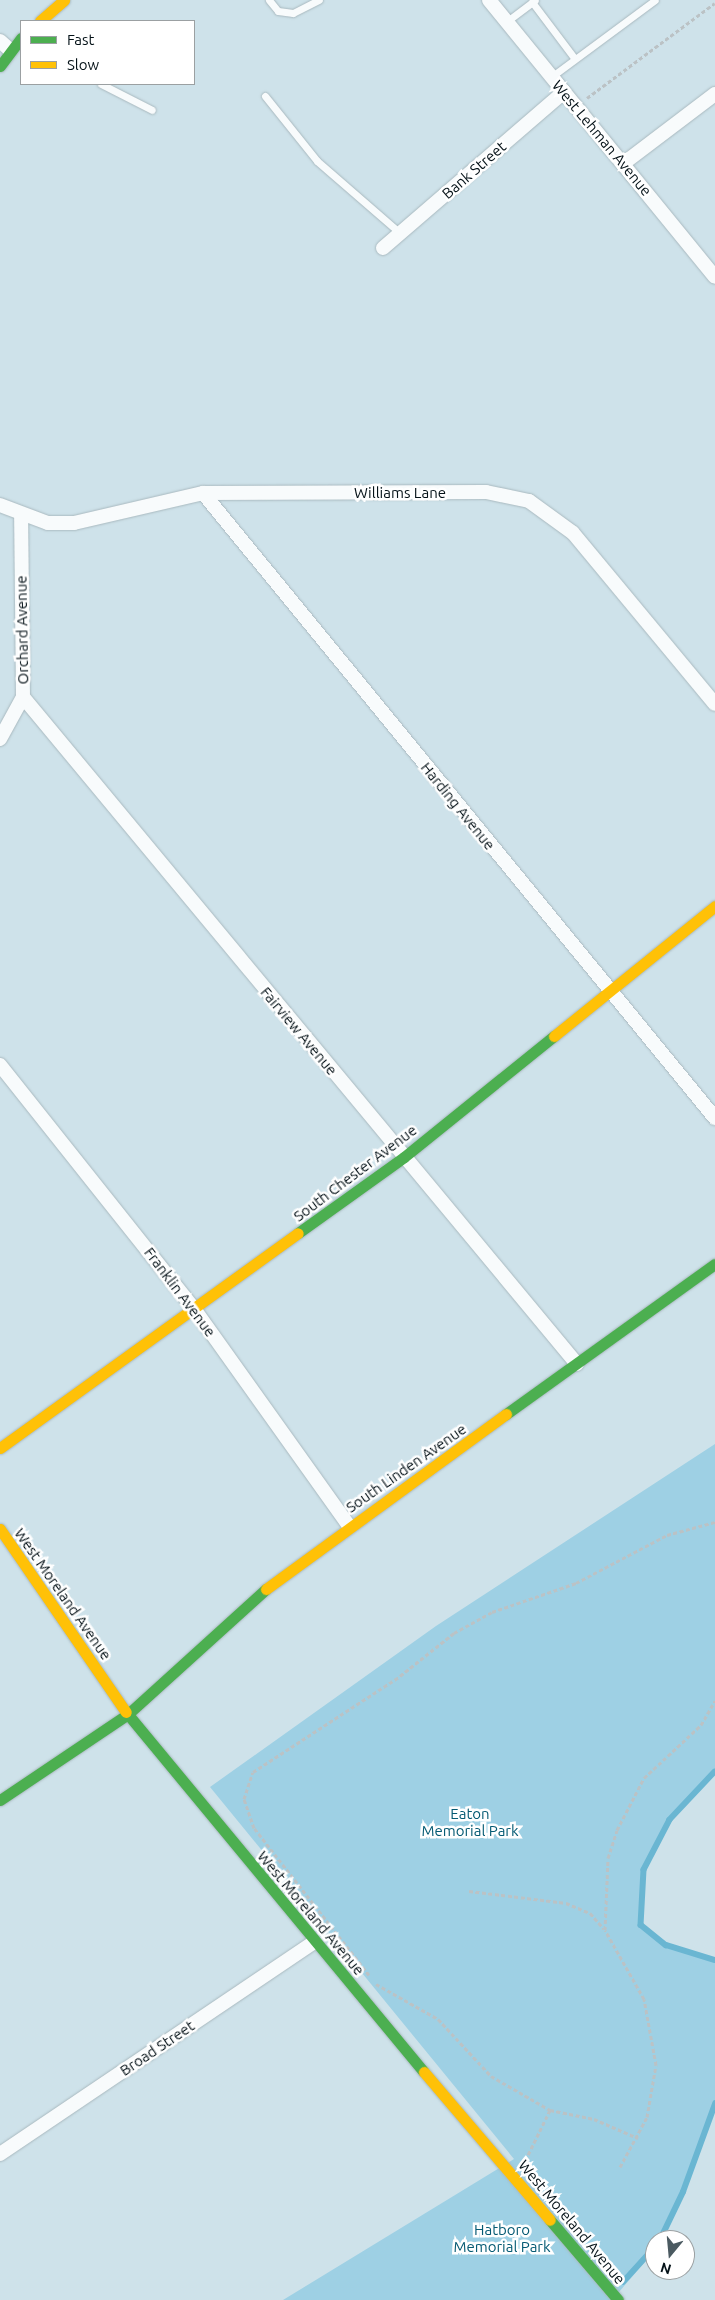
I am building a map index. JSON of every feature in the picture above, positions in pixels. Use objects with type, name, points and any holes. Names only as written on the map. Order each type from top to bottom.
[{"type":"main road","points":[[41,20],[63,0]]},
{"type":"main road","points":[[0,66],[5,45],[20,39]]},
{"type":"main road","name":"South Chester Avenue","points":[[0,1448],[195,1310],[404,1158],[608,988],[715,906]]},
{"type":"main road","name":"South Linden Avenue","points":[[0,1800],[128,1714],[241,1609],[349,1526],[715,1264]]},
{"type":"main road","name":"West Moreland Avenue","points":[[0,1529],[128,1714],[314,1942],[618,2300]]},
{"type":"street","name":"West Lehman Avenue","points":[[489,0],[624,163],[715,277]]},
{"type":"street","name":"Bank Street","points":[[383,248],[564,92]]},
{"type":"street","points":[[624,163],[715,94]]},
{"type":"street","name":"Williams Lane","points":[[0,506],[21,516],[74,523],[203,493],[486,492],[529,502],[573,533],[715,704]]},
{"type":"street","name":"Harding Avenue","points":[[203,493],[715,1118]]},
{"type":"street","name":"Orchard Avenue","points":[[0,739],[23,697],[21,516]]},
{"type":"street","name":"Fairview Avenue","points":[[23,697],[577,1364]]},
{"type":"street","name":"Franklin Avenue","points":[[0,1065],[195,1310],[349,1526]]},
{"type":"street","name":"Broad Street","points":[[0,2154],[314,1942]]},
{"type":"lane","points":[[269,0],[278,11],[293,13],[319,0]]},
{"type":"lane","points":[[551,77],[655,0]]},
{"type":"lane","points":[[506,22],[534,1],[575,59]]},
{"type":"lane","points":[[104,85],[152,110]]},
{"type":"lane","points":[[265,96],[317,161],[400,233]]},
{"type":"path","points":[[576,107],[715,3]]},
{"type":"path","points":[[638,2138],[594,2120],[550,2110],[491,2076],[438,2019],[376,1984],[254,1828],[246,1812],[247,1781],[273,1755],[400,1676],[454,1633],[492,1612],[576,1583],[667,1535],[715,1522]]},
{"type":"path","points":[[605,1930],[608,1858],[617,1830],[644,1778],[701,1725],[715,1701]]},
{"type":"path","points":[[469,1891],[566,1903],[590,1913],[605,1930],[644,1999],[653,2036],[655,2088],[638,2138],[620,2167]]},
{"type":"path","points":[[517,2180],[550,2110]]},
{"type":"green space","name":"Eaton Memorial Park","points":[[715,1444],[715,1772],[670,1820],[644,1870],[641,1925],[666,1945],[715,1960],[715,2104],[683,2192],[662,2230],[645,2230],[645,2261],[612,2300],[283,2300],[514,2159],[210,1787],[436,1626]]},
{"type":"waterway","points":[[715,1772],[670,1820],[644,1870],[641,1925],[666,1945],[715,1960]]},
{"type":"waterway","points":[[665,2230],[683,2192],[715,2104]]},
{"type":"waterway","points":[[623,2282],[645,2258]]},
{"type":"traffic: fast","points":[[0,66],[20,39]]},
{"type":"traffic: fast","points":[[298,1233],[404,1157],[554,1036]]},
{"type":"traffic: fast","points":[[506,1414],[715,1264]]},
{"type":"traffic: fast","points":[[0,1800],[128,1714],[266,1589]]},
{"type":"traffic: fast","points":[[126,1712],[424,2072]]},
{"type":"traffic: fast","points":[[550,2220],[618,2300]]},
{"type":"traffic: slow","points":[[41,20],[64,0]]},
{"type":"traffic: slow","points":[[554,1036],[715,906]]},
{"type":"traffic: slow","points":[[0,1448],[298,1233]]},
{"type":"traffic: slow","points":[[266,1589],[506,1414]]},
{"type":"traffic: slow","points":[[0,1529],[126,1712]]},
{"type":"traffic: slow","points":[[424,2072],[550,2220]]},
{"type":"park label","name":"Hatboro Memorial Park","points":[[502,2238]]}]
